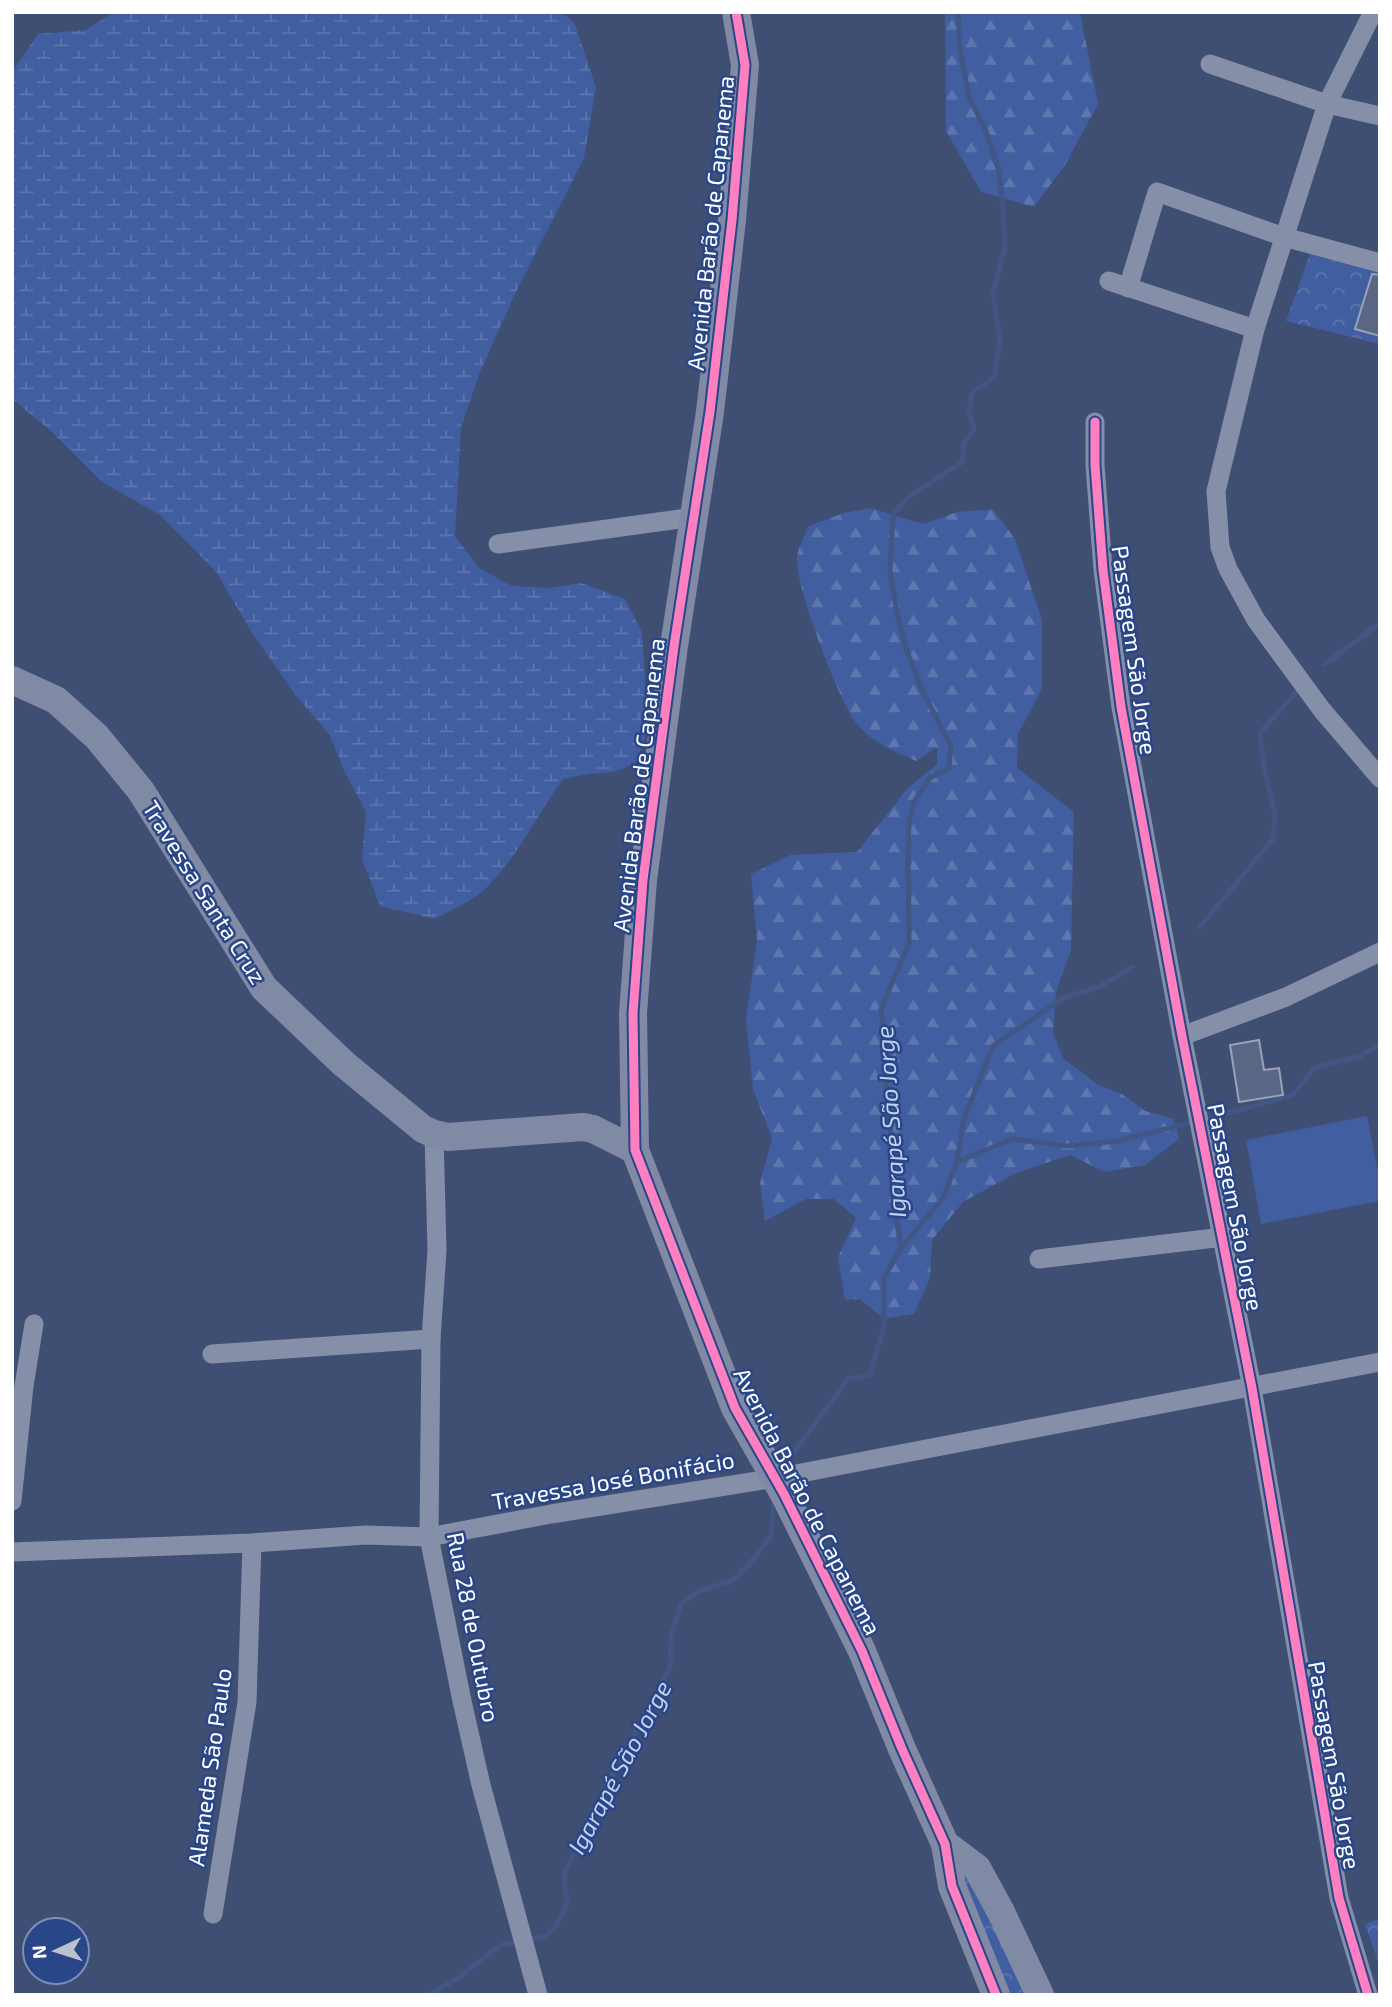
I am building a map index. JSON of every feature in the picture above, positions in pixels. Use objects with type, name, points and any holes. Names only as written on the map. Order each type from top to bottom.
[{"type":"street","name":"Avenida Barão de Capanema","points":[[736,12],[745,65],[735,181],[710,412],[674,646],[643,880],[634,1013],[635,1150],[735,1408],[775,1478],[862,1651],[902,1749],[945,1843],[952,1885],[996,1995]]},
{"type":"street","points":[[1373,12],[1327,104],[1255,329],[1216,491],[1220,547],[1228,569],[1256,620],[1316,702],[1380,778]]},
{"type":"street","points":[[1210,64],[1327,104],[1380,116]]},
{"type":"street","points":[[1255,329],[1119,285],[1157,192],[1284,237],[1380,263]]},
{"type":"street","name":"Passagem São Jorge","points":[[1095,422],[1101,545],[1121,707],[1182,1036],[1252,1388],[1337,1886],[1368,1995]]},
{"type":"street","points":[[498,544],[694,517]]},
{"type":"street","name":"Travessa Santa Cruz","points":[[12,680],[56,700],[84,722],[141,791],[251,970],[275,1000],[344,1064],[423,1129],[435,1134],[459,1137],[574,1126],[593,1129],[635,1150]]},
{"type":"street","points":[[1182,1036],[1286,996],[1380,952]]},
{"type":"street","name":"Rua 28 de Outubro","points":[[435,1134],[437,1250],[431,1339],[429,1538],[481,1785],[538,1995]]},
{"type":"street","points":[[1039,1259],[1223,1237]]},
{"type":"street","points":[[12,1501],[24,1386],[34,1324]]},
{"type":"street","points":[[212,1354],[431,1339]]},
{"type":"street","name":"Travessa José Bonifácio","points":[[12,1552],[252,1543],[395,1534],[429,1538],[551,1514],[775,1478],[1380,1362]]},
{"type":"street","name":"Alameda São Paulo","points":[[213,1914],[247,1702],[252,1543]]},
{"type":"street","name":"Avenida Barão de Capanema","points":[[945,1843],[976,1868],[1001,1912],[1040,1995]]},
{"type":"green space","points":[[115,12],[562,12],[575,24],[596,87],[584,158],[516,292],[480,372],[461,427],[455,536],[479,568],[512,586],[550,588],[581,583],[625,599],[642,632],[647,712],[645,738],[636,763],[614,772],[563,779],[498,875],[476,897],[435,919],[380,906],[362,859],[366,812],[329,734],[297,697],[252,633],[217,573],[160,515],[102,482],[50,430],[12,399],[12,72],[38,34],[85,30]]},
{"type":"green space","points":[[945,12],[1080,12],[1098,104],[1065,165],[1034,207],[981,192],[946,131]]},
{"type":"green space","points":[[1312,248],[1380,272],[1380,344],[1286,321]]},
{"type":"green space","points":[[870,508],[923,524],[957,512],[993,509],[1015,539],[1042,620],[1042,689],[1018,734],[1017,768],[1074,812],[1071,950],[1056,992],[1053,1033],[1063,1058],[1098,1085],[1122,1094],[1145,1111],[1174,1119],[1179,1139],[1145,1165],[1105,1172],[1070,1155],[1016,1173],[963,1202],[932,1240],[930,1278],[914,1314],[884,1319],[860,1299],[845,1300],[838,1257],[856,1218],[834,1199],[806,1199],[765,1221],[760,1183],[772,1138],[753,1089],[746,1020],[757,940],[751,874],[790,855],[857,852],[907,789],[937,764],[937,747],[916,761],[877,741],[857,724],[829,668],[802,590],[797,556],[809,526],[844,513]]},
{"type":"green space","points":[[1367,1116],[1380,1182],[1380,1201],[1261,1224],[1246,1140]]},
{"type":"green space","points":[[964,1875],[970,1879],[1026,1995],[1008,1995],[962,1881]]},
{"type":"green space","points":[[1380,1918],[1380,1967],[1365,1925]]},
{"type":"building","points":[[1372,274],[1380,275],[1380,336],[1355,329]]},
{"type":"building","points":[[1259,1040],[1264,1070],[1279,1068],[1283,1095],[1239,1102],[1230,1045]]},
{"type":"waterway","name":"Igarapé São Jorge","points":[[780,1471],[848,1379],[870,1375],[884,1326],[884,1278],[901,1248],[893,1196],[891,1135],[886,1094],[888,1055],[881,1009],[909,943],[909,821],[914,802],[930,778],[949,768],[951,746],[922,690],[907,651],[897,613],[890,571],[893,515],[907,498],[963,462],[963,444],[974,429],[969,412],[972,392],[994,378],[1000,341],[993,294],[1005,248],[999,171],[986,131],[969,97],[960,50],[958,12]]},
{"type":"waterway","points":[[1324,665],[1380,623]]},
{"type":"waterway","points":[[1200,927],[1273,839],[1275,814],[1264,768],[1260,733],[1301,687]]},
{"type":"waterway","points":[[957,1162],[964,1119],[993,1046],[1063,998],[1099,987],[1133,967]]},
{"type":"waterway","points":[[1211,1118],[1293,1095],[1314,1068],[1360,1056],[1380,1045]]},
{"type":"waterway","points":[[901,1248],[943,1198],[957,1162],[1012,1139],[1067,1146],[1117,1141],[1190,1123]]},
{"type":"waterway","name":"Igarapé São Jorge","points":[[528,1940],[545,1936],[556,1926],[567,1903],[564,1875],[571,1859],[670,1668],[671,1635],[681,1603],[700,1591],[732,1581],[750,1563],[771,1536],[774,1497]]},
{"type":"waterway","name":"Igarapé São Jorge","points":[[428,1995],[455,1980],[501,1945],[518,1942]]},
{"type":"cycle path","points":[[736,12],[745,65],[732,220],[710,412],[674,646],[643,880],[633,1013],[635,1150],[735,1408],[784,1494],[862,1651],[945,1844],[952,1886],[996,1995]]},
{"type":"cycle path","points":[[1095,422],[1095,465],[1103,570],[1121,707],[1182,1036],[1252,1388],[1339,1898],[1368,1995]]}]
